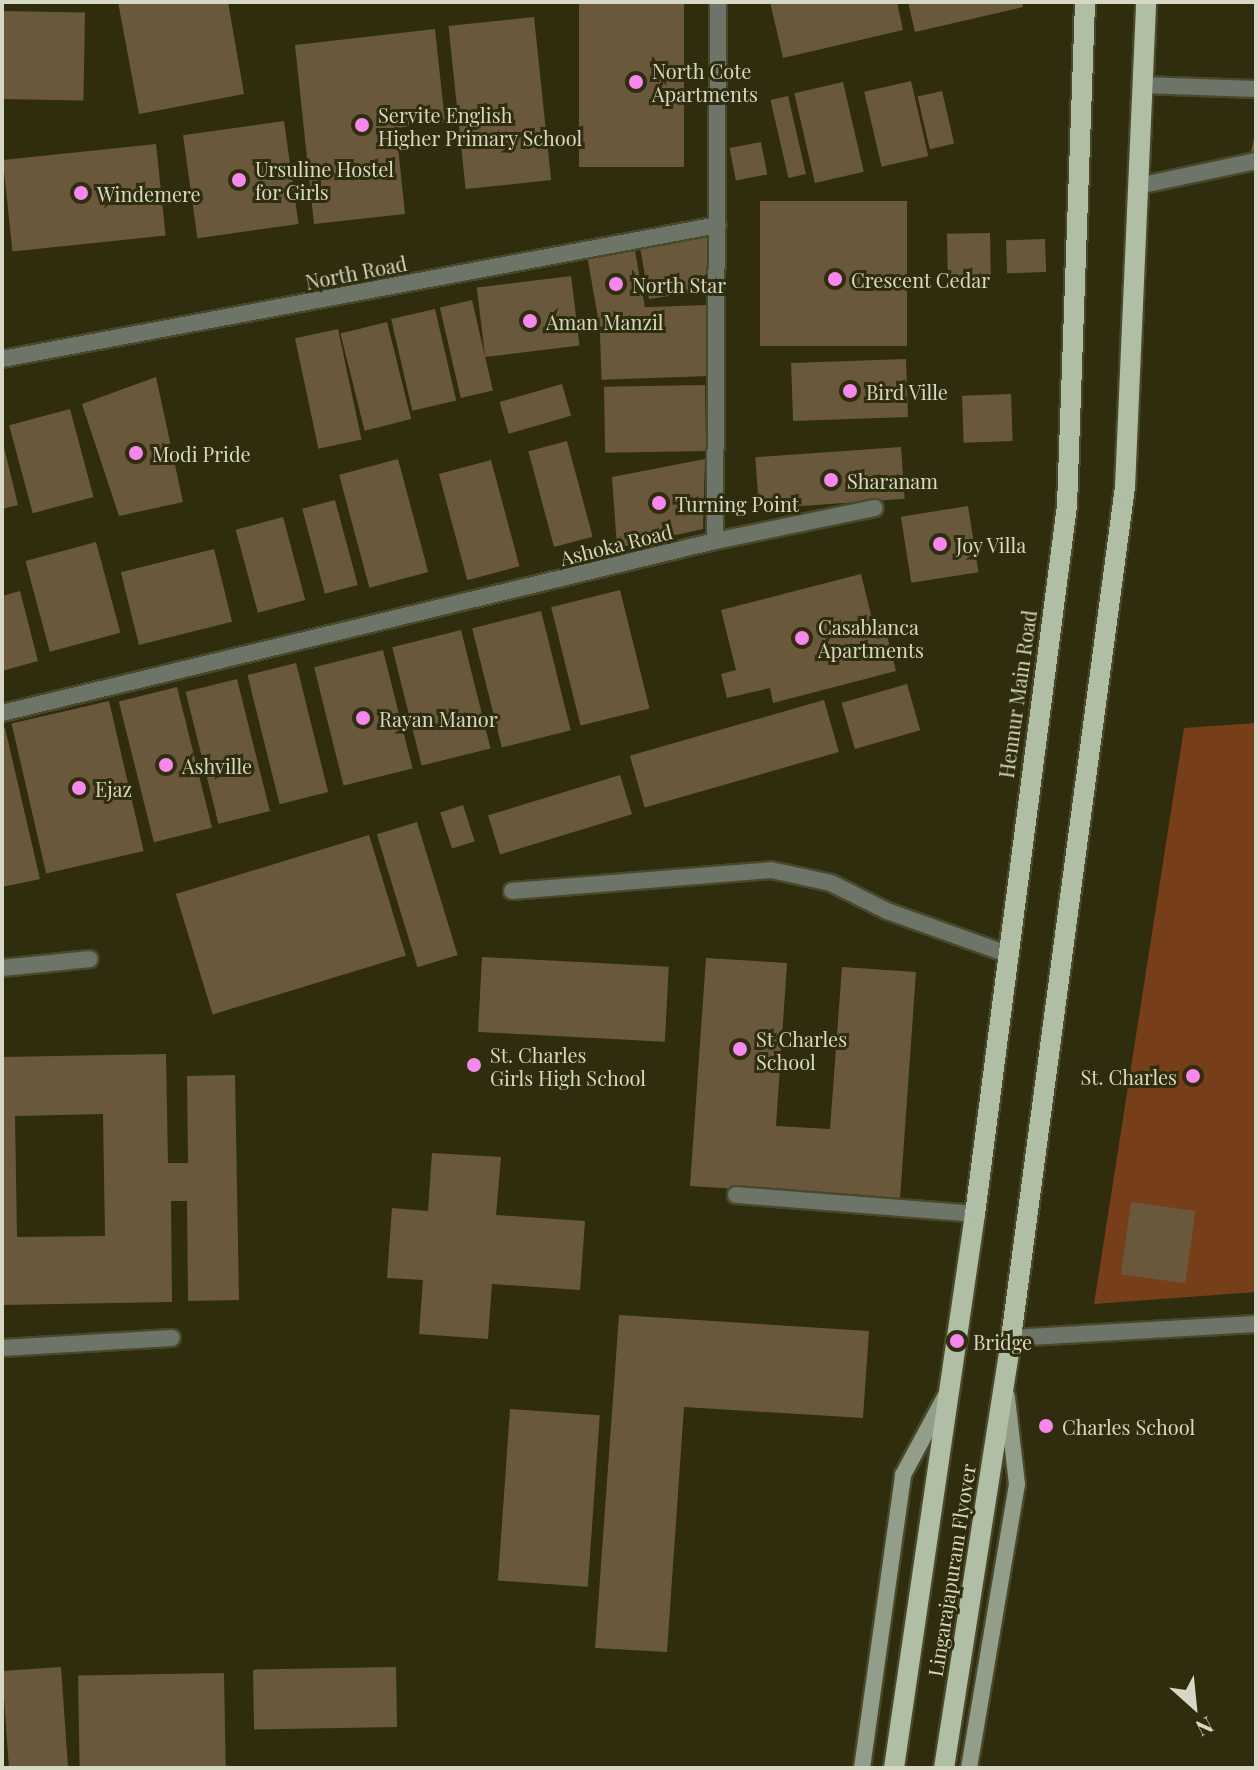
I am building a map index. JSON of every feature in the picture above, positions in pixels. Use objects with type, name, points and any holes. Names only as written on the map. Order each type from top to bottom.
[{"type":"main road","name":"Hennur Main Road","points":[[950,1389],[1067,506],[1085,2]]},
{"type":"main road","points":[[1005,1379],[1125,487],[1146,2]]},
{"type":"main road","name":"Lingarajapuram Flyover","points":[[944,1768],[1005,1379]]},
{"type":"main road","name":"Lingarajapuram Flyover","points":[[894,1768],[950,1389]]},
{"type":"street","points":[[715,541],[718,2]]},
{"type":"street","points":[[1142,85],[1256,89]]},
{"type":"street","points":[[1138,186],[1256,161]]},
{"type":"street","name":"North Road","points":[[2,359],[718,225]]},
{"type":"street","name":"Ashoka Road","points":[[2,713],[715,541],[875,508]]},
{"type":"street","points":[[512,891],[771,870],[831,883],[887,911],[1007,954]]},
{"type":"street","points":[[2,968],[90,959]]},
{"type":"street","points":[[736,1195],[975,1214]]},
{"type":"street","points":[[1011,1338],[1256,1324]]},
{"type":"street","points":[[2,1348],[172,1338]]},
{"type":"street","points":[[969,1768],[1017,1484],[1005,1379]]},
{"type":"street","points":[[862,1768],[903,1475],[950,1389]]},
{"type":"shaded area","name":"St. Charles","points":[[1256,723],[1256,1292],[1094,1304],[1184,728]]},
{"type":"building","points":[[118,2],[228,2],[244,94],[139,114]]},
{"type":"building","name":"North Cote Apartments","points":[[579,2],[684,2],[684,167],[579,167]]},
{"type":"building","points":[[770,2],[897,2],[903,30],[783,58]]},
{"type":"building","points":[[908,2],[1022,2],[1023,7],[915,32]]},
{"type":"building","points":[[2,11],[85,12],[83,100],[2,99]]},
{"type":"building","points":[[534,17],[551,180],[466,189],[448,26]]},
{"type":"building","name":"Servite English Higher Primary School","points":[[435,29],[445,122],[396,128],[405,214],[314,224],[295,45]]},
{"type":"building","points":[[911,81],[928,156],[882,167],[864,92]]},
{"type":"building","points":[[843,82],[864,172],[815,183],[794,93]]},
{"type":"building","points":[[942,91],[954,144],[930,149],[918,97]]},
{"type":"building","points":[[788,96],[806,174],[788,178],[770,100]]},
{"type":"building","name":"Ursuline Hostel for Girls","points":[[284,121],[298,224],[197,238],[183,135]]},
{"type":"building","points":[[1256,134],[1256,167],[1248,165]]},
{"type":"building","points":[[761,142],[767,174],[736,180],[730,148]]},
{"type":"building","name":"Windemere","points":[[156,144],[166,235],[12,252],[3,160]]},
{"type":"building","name":"Crescent Cedar","points":[[760,201],[907,201],[907,346],[760,346]]},
{"type":"building","points":[[990,233],[991,275],[948,276],[947,234]]},
{"type":"building","points":[[711,235],[710,290],[649,299],[640,247]]},
{"type":"building","points":[[1045,239],[1046,272],[1007,273],[1006,240]]},
{"type":"building","name":"North Star","points":[[635,251],[645,309],[598,317],[588,259]]},
{"type":"building","name":"Aman Manzil","points":[[571,276],[580,345],[485,357],[477,288]]},
{"type":"building","points":[[472,300],[493,391],[461,398],[440,307]]},
{"type":"building","points":[[707,305],[709,376],[602,380],[599,309]]},
{"type":"building","points":[[435,309],[456,401],[412,411],[391,319]]},
{"type":"building","points":[[387,322],[411,419],[365,431],[340,334]]},
{"type":"building","points":[[338,329],[361,440],[318,449],[295,338]]},
{"type":"building","name":"Bird Ville","points":[[906,359],[908,417],[793,421],[791,363]]},
{"type":"building","name":"Modi Pride","points":[[156,377],[183,502],[119,516],[82,404]]},
{"type":"building","points":[[562,384],[571,416],[509,434],[500,402]]},
{"type":"building","points":[[705,385],[706,451],[605,453],[604,387]]},
{"type":"building","points":[[1011,394],[1013,441],[964,443],[962,396]]},
{"type":"building","points":[[70,409],[94,497],[33,513],[9,425]]},
{"type":"building","points":[[2,439],[18,505],[2,509]]},
{"type":"building","points":[[567,441],[593,537],[554,547],[528,451]]},
{"type":"building","name":"Sharanam","points":[[901,447],[905,499],[759,509],[755,457]]},
{"type":"building","points":[[398,459],[428,572],[369,588],[339,475]]},
{"type":"building","name":"Turning Point","points":[[705,459],[703,529],[617,548],[612,477]]},
{"type":"building","points":[[491,460],[519,566],[467,580],[439,474]]},
{"type":"building","points":[[335,500],[358,585],[325,594],[302,509]]},
{"type":"building","name":"Joy Villa","points":[[968,506],[978,572],[911,583],[901,517]]},
{"type":"building","points":[[283,517],[305,600],[258,613],[236,530]]},
{"type":"building","points":[[96,542],[120,633],[50,652],[25,561]]},
{"type":"building","points":[[214,549],[232,622],[139,645],[121,572]]},
{"type":"building","name":"Casablanca Apartments","points":[[861,574],[877,639],[887,636],[896,671],[773,703],[770,688],[727,698],[721,674],[736,670],[721,610]]},
{"type":"building","points":[[620,590],[650,708],[581,726],[551,607]]},
{"type":"building","points":[[20,591],[38,661],[2,671],[2,596]]},
{"type":"building","points":[[541,611],[571,730],[502,748],[472,628]]},
{"type":"building","points":[[461,630],[491,748],[422,766],[392,647]]},
{"type":"building","name":"Rayan Manor","points":[[383,650],[413,768],[344,786],[314,667]]},
{"type":"building","points":[[296,663],[328,792],[280,804],[247,675]]},
{"type":"building","points":[[237,679],[270,811],[218,824],[186,692]]},
{"type":"building","points":[[907,684],[920,730],[855,749],[842,703]]},
{"type":"building","name":"Ashville","points":[[177,687],[212,828],[154,842],[119,702]]},
{"type":"building","points":[[824,700],[839,752],[645,808],[630,756]]},
{"type":"building","name":"Ejaz","points":[[109,701],[144,851],[46,874],[12,723]]},
{"type":"building","points":[[5,728],[40,879],[2,887],[2,729]]},
{"type":"building","points":[[620,775],[632,814],[500,855],[488,815]]},
{"type":"building","points":[[463,805],[475,841],[452,849],[440,812]]},
{"type":"building","points":[[417,822],[458,955],[417,967],[377,834]]},
{"type":"building","points":[[369,835],[406,955],[213,1015],[176,894]]},
{"type":"building","points":[[482,957],[669,967],[665,1042],[478,1032]]},
{"type":"building","name":"St Charles School","points":[[706,958],[787,963],[776,1126],[830,1129],[842,967],[916,972],[900,1199],[690,1186]]},
{"type":"building","points":[[166,1054],[168,1163],[188,1163],[187,1076],[235,1075],[239,1300],[188,1301],[187,1201],[171,1201],[172,1302],[2,1305],[2,1057]],"holes":[[[103,1114],[105,1236],[17,1237],[15,1116]]]},
{"type":"building","points":[[432,1153],[501,1157],[496,1215],[585,1221],[580,1290],[492,1284],[488,1339],[419,1334],[423,1280],[387,1278],[392,1208],[428,1211]]},
{"type":"building","points":[[1131,1202],[1195,1211],[1185,1283],[1121,1274]]},
{"type":"building","points":[[619,1315],[869,1331],[863,1418],[684,1407],[667,1652],[595,1648]]},
{"type":"building","points":[[510,1409],[600,1415],[588,1587],[498,1581]]},
{"type":"building","points":[[61,1667],[68,1768],[9,1768],[2,1671]]},
{"type":"building","points":[[396,1667],[397,1727],[254,1729],[253,1669]]},
{"type":"building","points":[[224,1673],[226,1768],[80,1768],[78,1676]]},
{"type":"place","name":"North Cote Apartments","points":[[636,82]]},
{"type":"place","name":"Servite English Higher Primary School","points":[[362,125]]},
{"type":"place","name":"Ursuline Hostel for Girls","points":[[239,180]]},
{"type":"place","name":"Windemere","points":[[81,193]]},
{"type":"place","name":"Crescent Cedar","points":[[835,279]]},
{"type":"place","name":"North Star","points":[[616,284]]},
{"type":"place","name":"Aman Manzil","points":[[530,321]]},
{"type":"place","name":"Bird Ville","points":[[850,391]]},
{"type":"place","name":"Modi Pride","points":[[136,453]]},
{"type":"place","name":"Sharanam","points":[[831,480]]},
{"type":"place","name":"Turning Point","points":[[659,503]]},
{"type":"place","name":"Joy Villa","points":[[940,544]]},
{"type":"place","name":"Casablanca Apartments","points":[[802,638]]},
{"type":"place","name":"Rayan Manor","points":[[363,718]]},
{"type":"place","name":"Ashville","points":[[166,765]]},
{"type":"place","name":"Ejaz","points":[[79,788]]},
{"type":"place","name":"St Charles School","points":[[740,1049]]},
{"type":"place","name":"St. Charles Girls High School","points":[[474,1065]]},
{"type":"place","name":"St. Charles","points":[[1193,1076]]},
{"type":"place","name":"Bridge","points":[[957,1341]]},
{"type":"place","name":"Charles School","points":[[1046,1426]]}]
